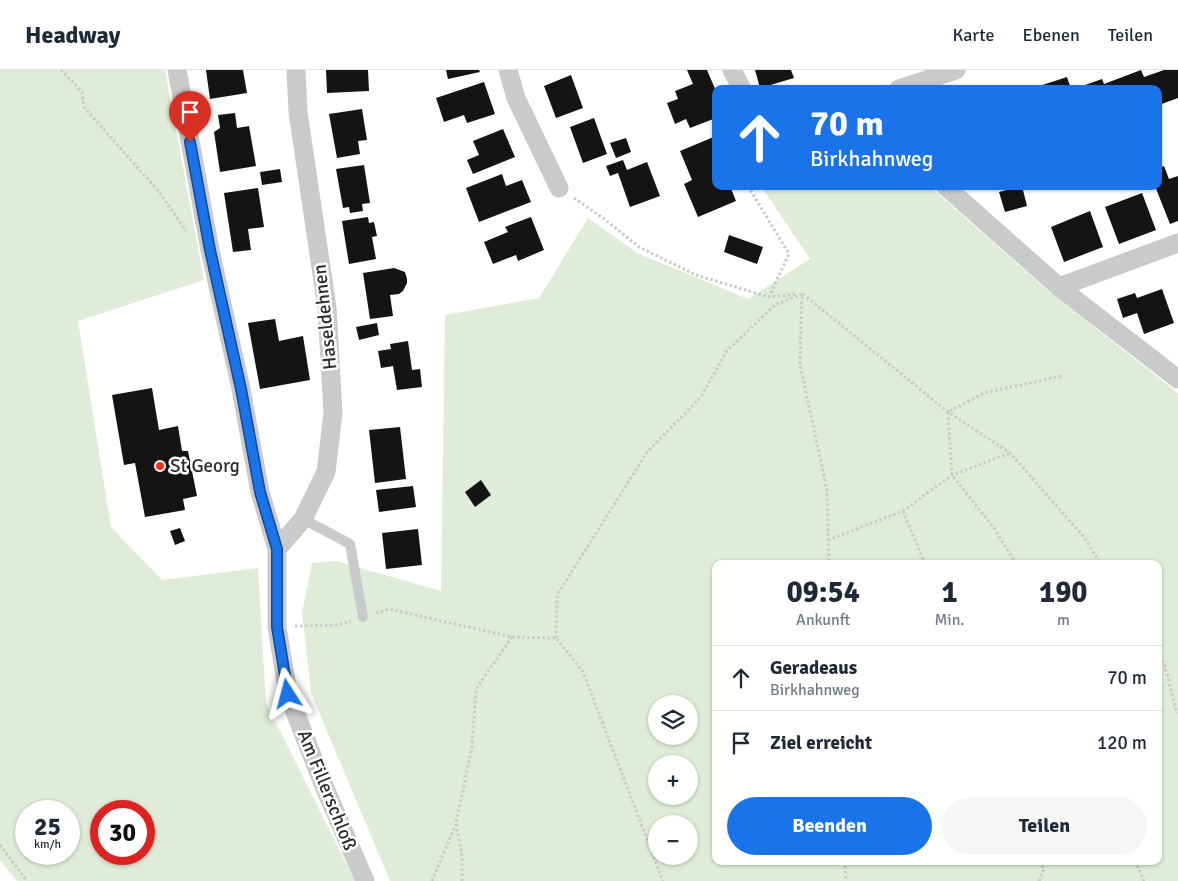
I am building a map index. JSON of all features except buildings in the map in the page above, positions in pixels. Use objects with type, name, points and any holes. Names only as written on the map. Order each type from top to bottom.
[{"type":"street","name":"Am Fillerschloß","points":[[177,70],[210,250],[241,389],[260,492],[277,549],[277,627],[288,694],[324,786],[365,881]]},
{"type":"street","name":"Haseldehnen","points":[[277,549],[302,519],[326,472],[333,413],[327,308],[298,112],[296,70]]},
{"type":"street","points":[[508,70],[516,98],[559,188]]},
{"type":"street","points":[[732,70],[740,85]]},
{"type":"street","points":[[911,85],[956,70]]},
{"type":"street","points":[[950,190],[1059,287],[1178,380]]},
{"type":"street","points":[[1059,287],[1178,243]]},
{"type":"lane","points":[[302,519],[350,544],[363,617]]},
{"type":"path","points":[[61,70],[82,92],[84,107],[160,193],[191,238],[210,250]]},
{"type":"path","points":[[559,188],[603,218],[639,247],[696,275],[769,297],[802,294],[948,412],[1010,453],[1084,537],[1098,560]]},
{"type":"path","points":[[750,190],[789,254],[769,297]]},
{"type":"path","points":[[802,294],[800,364],[827,490],[829,560]]},
{"type":"path","points":[[663,881],[583,672],[556,638],[557,595],[648,451],[701,397],[726,352],[775,305],[802,294]]},
{"type":"path","points":[[948,412],[984,393],[1062,376]]},
{"type":"path","points":[[948,412],[952,475],[994,528],[1014,560]]},
{"type":"path","points":[[828,540],[903,512],[952,475],[1010,453]]},
{"type":"path","points":[[903,512],[923,560]]},
{"type":"path","points":[[277,627],[338,625],[389,609],[512,637],[556,638]]},
{"type":"path","points":[[432,881],[456,823],[472,747],[476,689],[512,637]]},
{"type":"path","points":[[1162,661],[1178,713]]},
{"type":"path","points":[[456,823],[462,856],[462,881]]},
{"type":"path","points":[[0,845],[27,881]]},
{"type":"path","points":[[845,865],[846,881]]},
{"type":"path","points":[[1039,881],[1044,869],[1042,865]]},
{"type":"path","points":[[1137,865],[1144,881]]},
{"type":"green space","points":[[0,70],[165,70],[204,280],[78,321],[111,527],[162,580],[258,568],[266,703],[355,881],[17,881],[0,860]]},
{"type":"green space","points":[[764,190],[934,190],[1046,289],[1178,393],[1178,881],[390,881],[311,693],[302,613],[312,563],[336,561],[441,591],[445,315],[539,298],[588,218],[637,253],[748,299],[810,259]]},
{"type":"place","name":"St Georg","points":[[160,466]]},
{"type":"route","points":[[190,142],[210,250],[241,389],[260,492],[277,549],[277,627],[288,694]]}]
